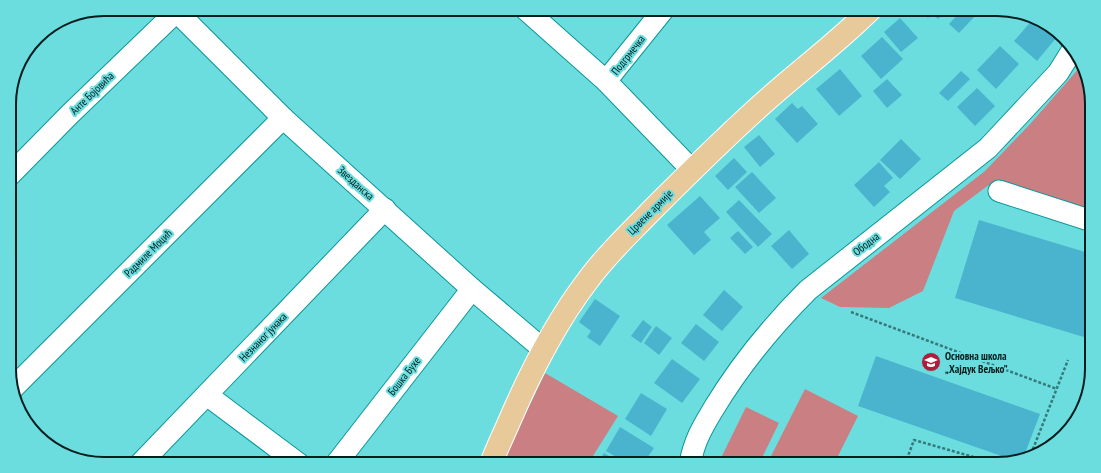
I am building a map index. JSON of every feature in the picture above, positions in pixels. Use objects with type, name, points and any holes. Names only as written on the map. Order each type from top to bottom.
[{"type":"main road","name":"Црвене армије","points":[[494,457],[519,398],[544,350],[571,303],[606,258],[692,170],[768,99],[846,34],[864,16]]},
{"type":"street","name":"Анте Бојовића","points":[[16,169],[169,16]]},
{"type":"street","name":"Звезданска","points":[[181,16],[283,118],[472,289],[544,350]]},
{"type":"street","points":[[533,16],[606,81],[692,170]]},
{"type":"street","name":"Подгрмечка","points":[[606,81],[658,16]]},
{"type":"street","name":"Ободна","points":[[692,457],[697,436],[728,384],[786,312],[808,290],[988,148],[1058,73],[1069,55]]},
{"type":"street","name":"Радмиле Моцић","points":[[18,383],[283,118]]},
{"type":"street","points":[[999,191],[1085,219]]},
{"type":"street","name":"Незнаног јунака","points":[[147,457],[385,209]]},
{"type":"street","name":"Бошка Бухе","points":[[341,457],[472,289]]},
{"type":"street","points":[[206,395],[290,457]]},
{"type":"path","points":[[851,312],[1057,389]]},
{"type":"path","points":[[1034,449],[1068,360]]},
{"type":"path","points":[[908,457],[914,440],[974,457]]},
{"type":"shaded area","points":[[1078,70],[1082,81],[1085,104],[1085,209],[994,181],[954,211],[923,291],[889,308],[840,307],[821,298],[985,171],[1031,123]]},
{"type":"shaded area","points":[[545,373],[618,416],[592,457],[505,457]]},
{"type":"shaded area","points":[[805,389],[858,416],[838,457],[771,457]]},
{"type":"shaded area","points":[[746,407],[779,423],[762,457],[721,457]]},
{"type":"building","points":[[956,16],[975,16],[959,33],[949,24]]},
{"type":"building","points":[[900,18],[918,38],[901,52],[884,32]]},
{"type":"building","points":[[1030,23],[1041,28],[1055,39],[1037,61],[1014,41]]},
{"type":"building","points":[[882,37],[903,59],[881,79],[861,56]]},
{"type":"building","points":[[1000,46],[1019,64],[996,89],[977,70]]},
{"type":"building","points":[[840,69],[862,96],[839,116],[816,89]]},
{"type":"building","points":[[961,71],[970,79],[948,101],[939,93]]},
{"type":"building","points":[[887,79],[902,95],[887,108],[873,91]]},
{"type":"building","points":[[977,88],[995,106],[975,126],[957,107]]},
{"type":"building","points":[[792,103],[798,109],[802,106],[818,124],[797,143],[775,119]]},
{"type":"building","points":[[759,135],[775,154],[760,167],[744,147]]},
{"type":"building","points":[[901,139],[921,159],[900,179],[880,160]]},
{"type":"building","points":[[734,158],[747,172],[728,190],[715,176]]},
{"type":"building","points":[[879,162],[893,178],[884,186],[890,192],[874,207],[854,185]]},
{"type":"building","points":[[752,172],[776,198],[759,213],[735,187]]},
{"type":"building","points":[[700,196],[720,218],[704,232],[711,240],[694,255],[667,225]]},
{"type":"building","points":[[739,200],[772,234],[758,247],[726,212]]},
{"type":"building","points":[[979,220],[1085,252],[1085,337],[955,298]]},
{"type":"building","points":[[789,230],[809,254],[792,269],[771,246]]},
{"type":"building","points":[[738,231],[753,247],[745,254],[730,238]]},
{"type":"building","points":[[724,290],[743,307],[722,331],[703,315]]},
{"type":"building","points":[[595,299],[620,316],[600,346],[587,337],[591,331],[579,322]]},
{"type":"building","points":[[643,320],[652,327],[641,343],[631,336]]},
{"type":"building","points":[[696,324],[719,342],[704,361],[681,343]]},
{"type":"building","points":[[656,326],[672,338],[659,355],[644,343]]},
{"type":"building","points":[[876,356],[1040,414],[1026,452],[1004,457],[858,406]]},
{"type":"building","points":[[672,359],[700,379],[682,403],[654,383]]},
{"type":"building","points":[[641,393],[667,409],[651,436],[625,419]]},
{"type":"building","points":[[620,427],[654,448],[648,457],[616,457],[606,451]]},
{"type":"building","points":[[604,453],[611,457],[601,457]]},
{"type":"place","name":"Основна школа „Хајдук Вељко”","points":[[931,362]]}]
